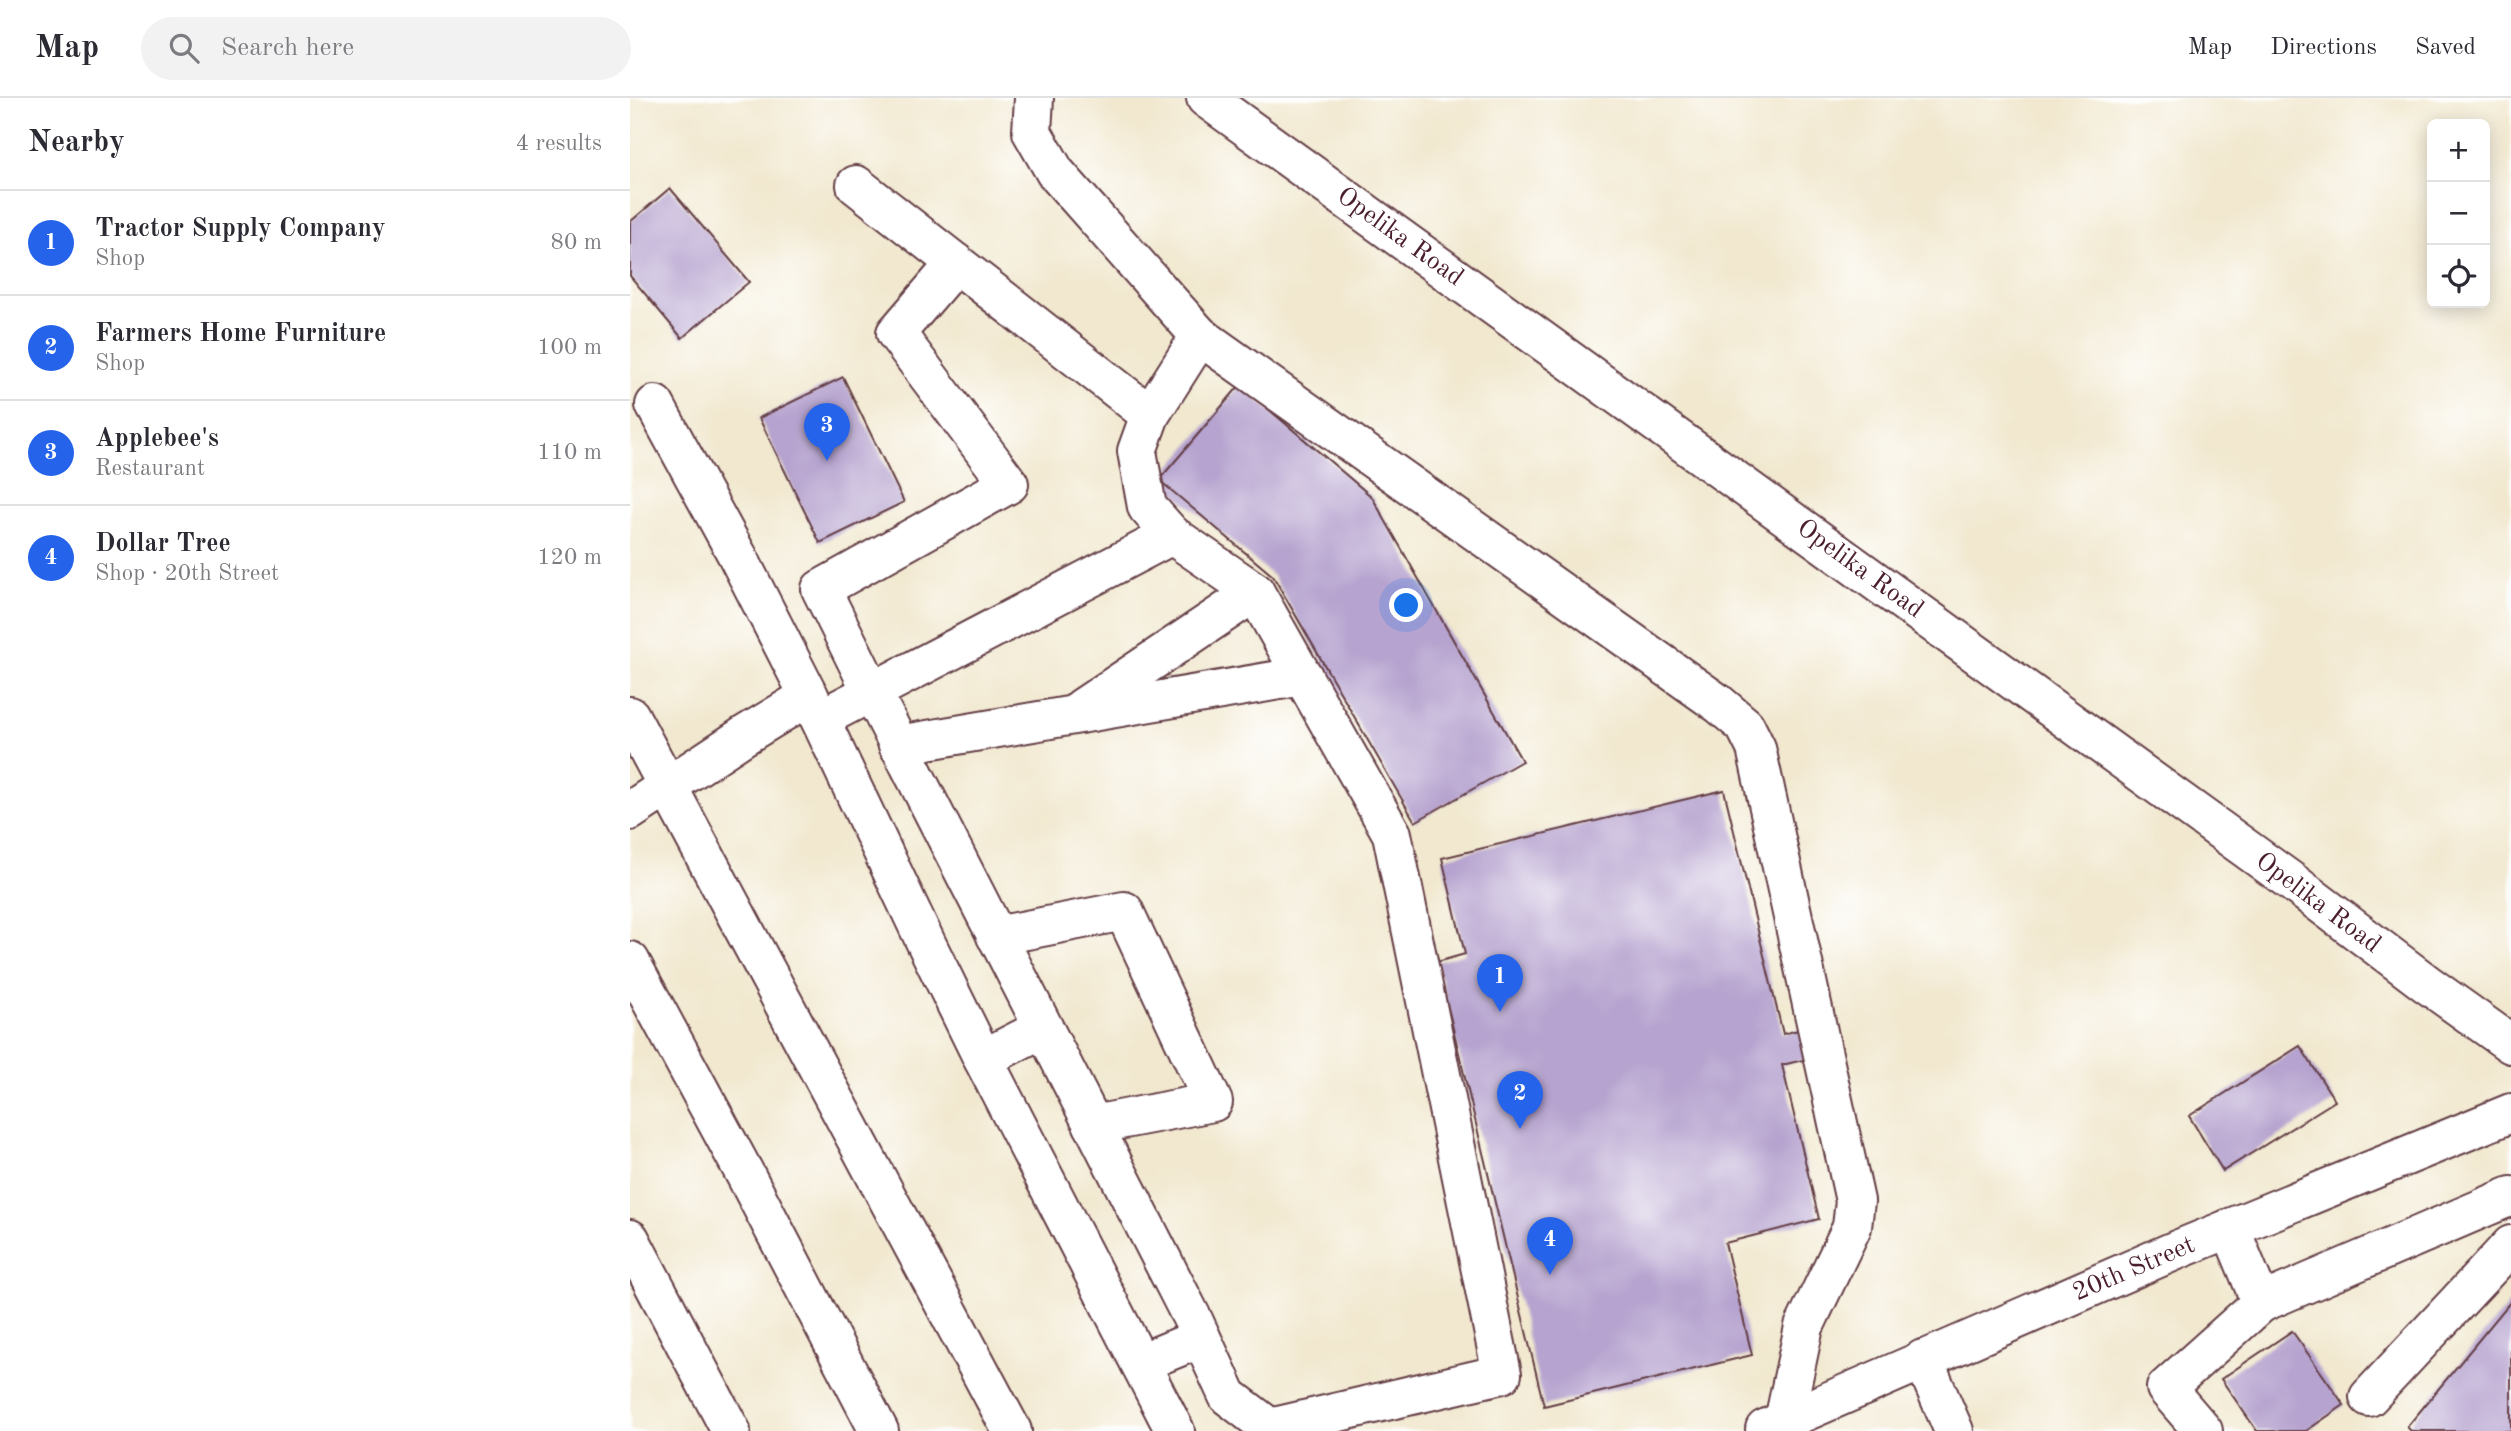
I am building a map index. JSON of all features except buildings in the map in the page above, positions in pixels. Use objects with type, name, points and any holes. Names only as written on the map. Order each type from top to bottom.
[{"type":"main road","points":[[1034,98],[1032,132],[1055,172],[1200,336],[1708,696],[1745,726],[1756,748],[1855,1200],[1852,1227],[1804,1327],[1772,1426]]},
{"type":"main road","name":"Opelika Road","points":[[1206,98],[2277,871],[2511,1044]]},
{"type":"main road","points":[[856,185],[1150,415]]},
{"type":"main road","points":[[956,263],[896,333],[1009,484],[821,589],[1228,1396],[1270,1428],[1502,1374],[1392,834],[1255,592],[1172,535],[1147,507],[1137,451],[1150,415],[1200,336]]},
{"type":"main road","points":[[655,405],[737,555],[983,1059],[1175,1431]]},
{"type":"main road","points":[[630,811],[745,735],[814,708],[872,692],[1172,535]]},
{"type":"main road","points":[[1071,715],[1255,592]]},
{"type":"main road","points":[[898,745],[1303,676]]},
{"type":"main road","points":[[630,716],[1012,1431]]},
{"type":"main road","points":[[996,936],[1124,911],[1213,1102],[1093,1125]]},
{"type":"main road","points":[[630,961],[879,1431]]},
{"type":"main road","points":[[983,1059],[1043,1028]]},
{"type":"main road","name":"20th Street","points":[[1772,1426],[2230,1228],[2511,1113]]},
{"type":"main road","points":[[2203,1431],[2166,1388],[2261,1303],[2511,1196]]},
{"type":"main road","points":[[2230,1228],[2261,1303]]},
{"type":"main road","points":[[630,1238],[731,1431]]},
{"type":"main road","points":[[2370,1397],[2511,1245]]},
{"type":"main road","points":[[1140,1363],[1201,1338]]},
{"type":"main road","points":[[1923,1359],[1954,1431]]},
{"type":"place","name":"Applebee's","points":[[827,461]]},
{"type":"place","name":"Tractor Supply Company","points":[[1500,1012]]},
{"type":"place","name":"Farmers Home Furniture","points":[[1520,1129]]},
{"type":"place","name":"Dollar Tree","points":[[1550,1275]]}]
